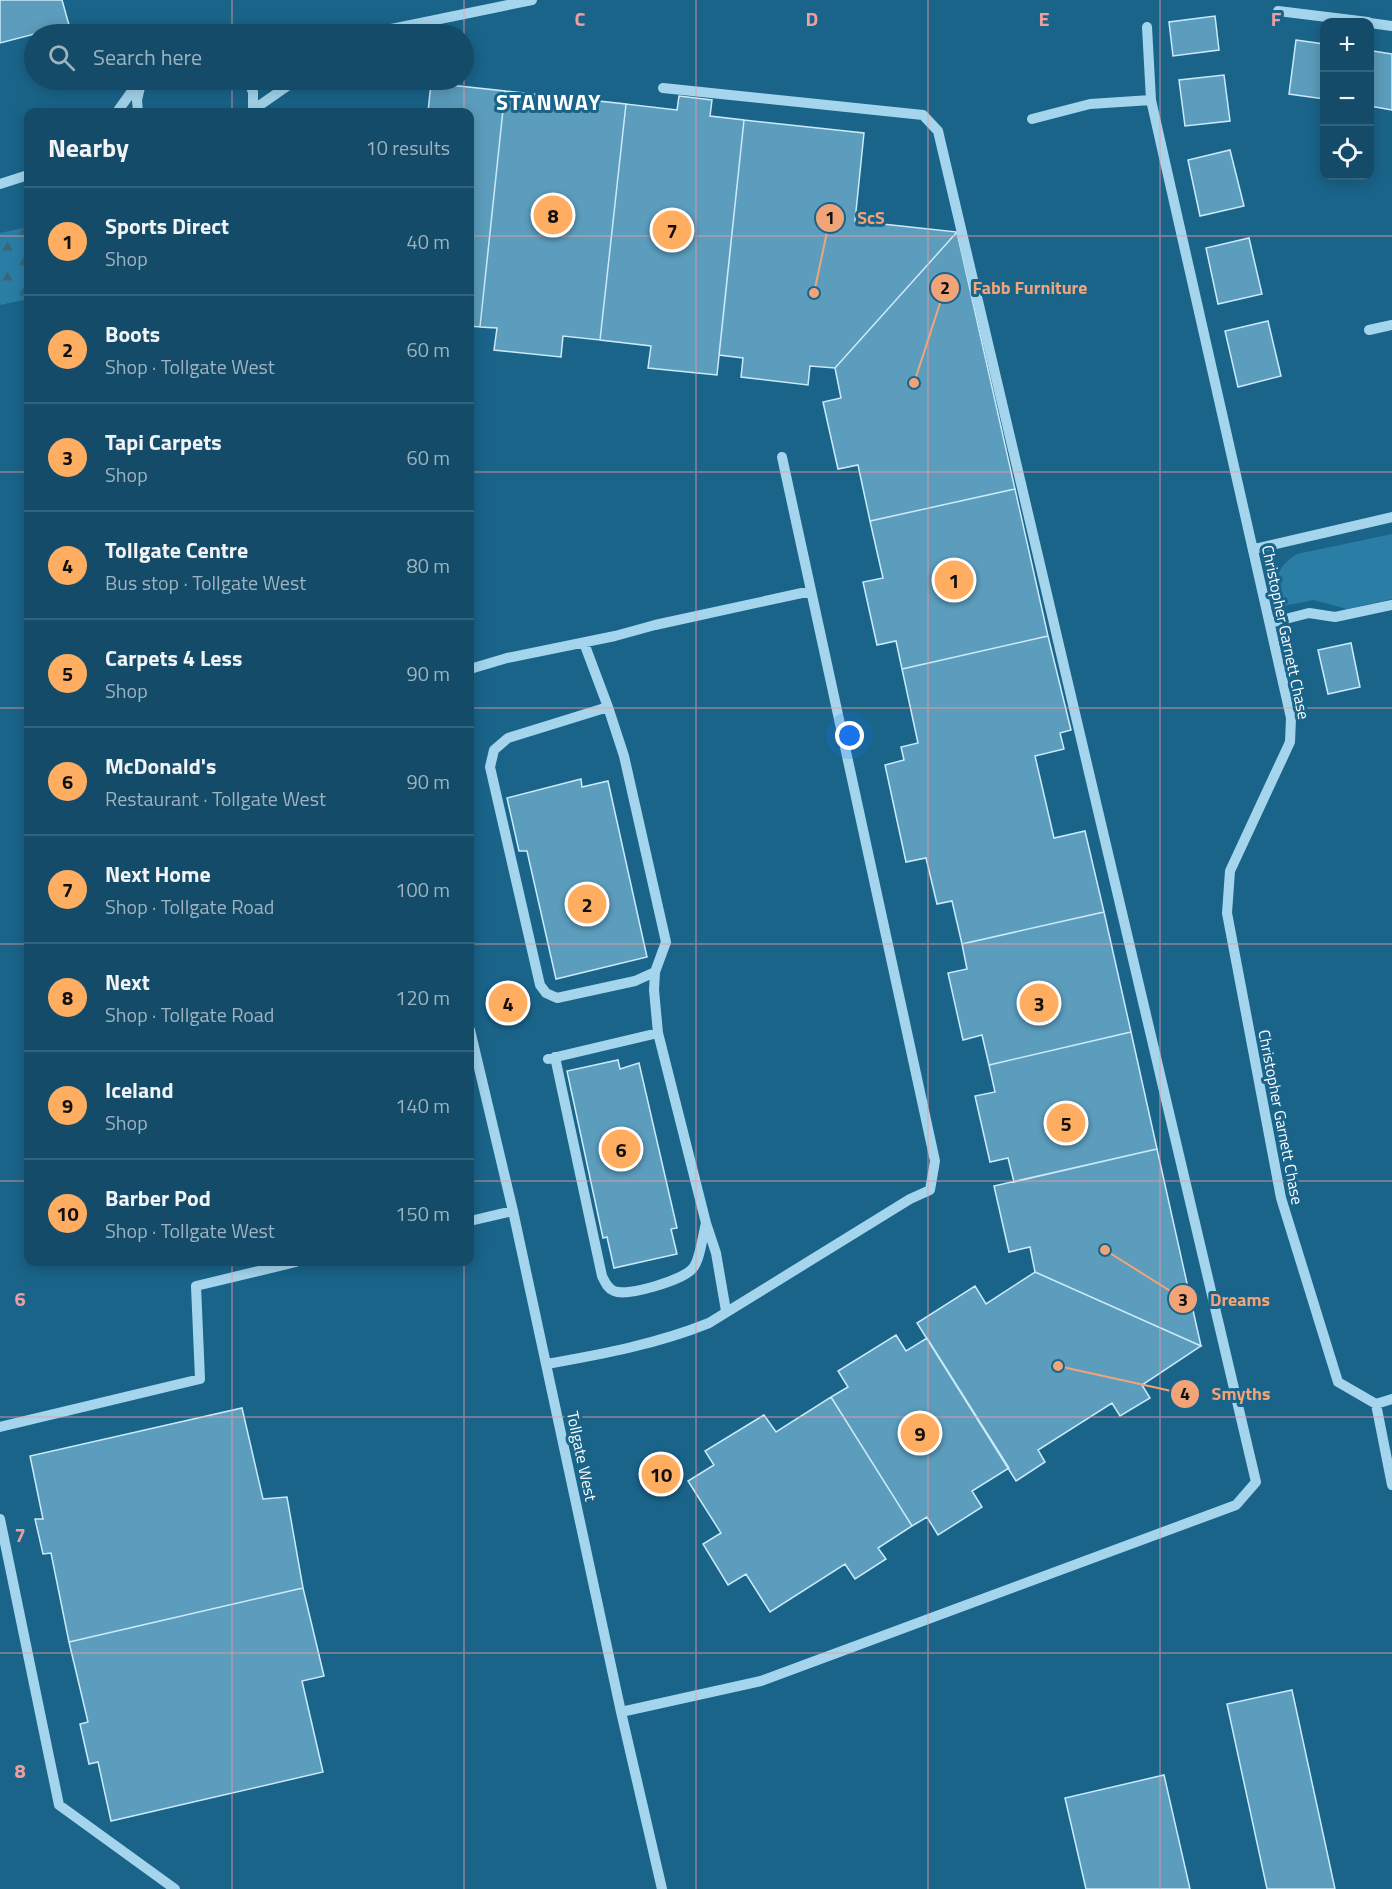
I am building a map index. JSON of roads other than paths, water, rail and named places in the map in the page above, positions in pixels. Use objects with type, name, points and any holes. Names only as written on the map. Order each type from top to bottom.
[{"type":"street","points":[[416,24],[532,0]]},
{"type":"street","points":[[1278,11],[1331,18]]},
{"type":"street","points":[[1374,24],[1392,26]]},
{"type":"street","name":"Christopher Garnett Chase","points":[[1147,27],[1151,100],[1291,718],[1290,742],[1230,871],[1227,914],[1281,1198],[1338,1382],[1376,1404]]},
{"type":"street","points":[[621,1712],[761,1681],[1236,1505],[1256,1482],[938,131],[923,116],[663,88]]},
{"type":"street","points":[[120,108],[134,90]]},
{"type":"street","points":[[138,108],[140,90]]},
{"type":"street","points":[[252,90],[253,108]]},
{"type":"street","points":[[258,108],[283,90]]},
{"type":"street","points":[[1032,119],[1090,104],[1151,100]]},
{"type":"street","points":[[0,184],[24,176]]},
{"type":"street","points":[[1369,330],[1392,325]]},
{"type":"street","points":[[547,1364],[626,1349],[677,1336],[709,1323],[910,1199],[930,1190],[935,1161],[782,457]]},
{"type":"street","points":[[1254,549],[1392,517]]},
{"type":"street","points":[[474,668],[507,658],[584,643],[812,591]]},
{"type":"street","points":[[1270,623],[1309,613],[1335,617],[1392,605]]},
{"type":"street","points":[[584,643],[624,756],[666,942],[655,972],[654,990],[658,1033],[706,1223],[716,1253],[726,1311]]},
{"type":"street","points":[[608,707],[508,738],[494,750],[490,767],[540,985],[546,993],[557,999],[635,981],[655,972]]},
{"type":"street","points":[[658,1033],[552,1058],[602,1276],[606,1285],[624,1293],[681,1278],[695,1265],[706,1223]]},
{"type":"street","name":"Tollgate West","points":[[474,1047],[513,1211],[621,1712],[662,1889]]},
{"type":"street","points":[[474,1220],[513,1211]]},
{"type":"street","points":[[0,1427],[200,1379],[196,1286],[279,1266]]},
{"type":"street","points":[[1392,1399],[1376,1404],[1392,1485]]},
{"type":"street","points":[[0,1519],[59,1805],[175,1889]]},
{"type":"place","name":"Next","points":[[553,215]]},
{"type":"place","name":"Next Home","points":[[672,230]]},
{"type":"place","name":"ScS","points":[[814,293]]},
{"type":"place","name":"Fabb Furniture","points":[[914,383]]},
{"type":"place","name":"Sports Direct","points":[[954,580]]},
{"type":"place","name":"Boots","points":[[587,904]]},
{"type":"place","name":"Tollgate Centre","points":[[508,1003]]},
{"type":"place","name":"Tapi Carpets","points":[[1039,1003]]},
{"type":"place","name":"Carpets 4 Less","points":[[1066,1123]]},
{"type":"place","name":"McDonald's","points":[[621,1149]]},
{"type":"place","name":"Dreams","points":[[1105,1250]]},
{"type":"place","name":"Smyths","points":[[1058,1366]]},
{"type":"place","name":"Iceland","points":[[920,1433]]},
{"type":"place","name":"Barber Pod","points":[[661,1474]]},
{"type":"district","name":"STANWAY","points":[[549,102]]}]
